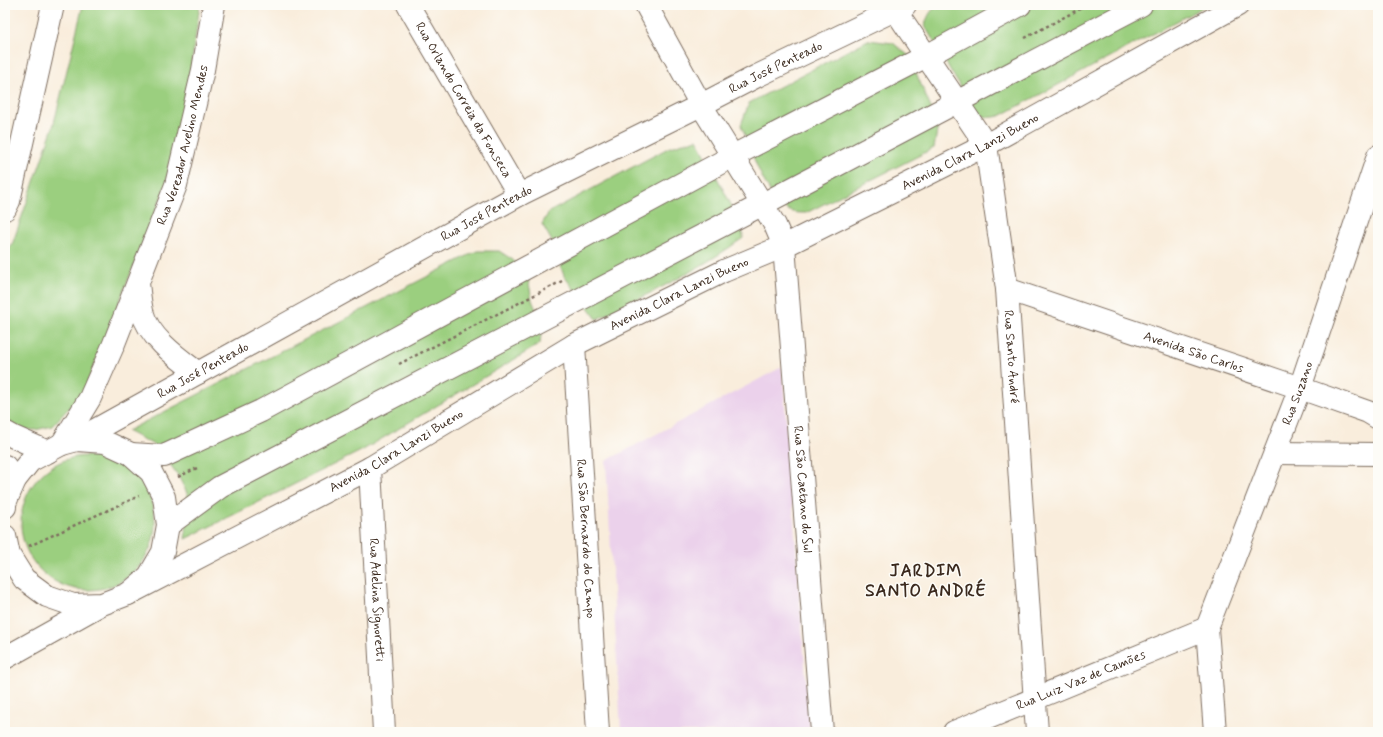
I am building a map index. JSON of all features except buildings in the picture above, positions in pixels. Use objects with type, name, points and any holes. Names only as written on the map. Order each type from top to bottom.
[{"type":"street","points":[[6,201],[54,5]]},
{"type":"street","name":"Rua Vereador Avelino Mendes","points":[[63,445],[90,398],[113,346],[176,185],[203,70],[214,5]]},
{"type":"street","name":"Rua Orlando Correia da Fonseca","points":[[408,5],[519,195]]},
{"type":"street","name":"Rua São Caetano do Sul","points":[[646,5],[701,105],[763,204],[775,225],[784,246],[822,732]]},
{"type":"street","points":[[131,454],[164,456],[261,411],[733,156],[926,56],[1020,5]]},
{"type":"street","points":[[168,525],[220,486],[763,204],[1141,5]]},
{"type":"street","name":"Avenida Clara Lanzi Bueno","points":[[128,594],[370,468],[574,345],[724,271],[784,246],[986,145],[1238,5]]},
{"type":"street","name":"Rua José Penteado","points":[[63,445],[198,373],[519,195],[898,7]]},
{"type":"street","name":"Rua Santo André","points":[[898,7],[926,56],[986,145],[1007,289],[1037,732]]},
{"type":"street","name":"Rua Suzano","points":[[1207,628],[1300,388],[1378,156]]},
{"type":"street","name":"Rua Vereador Avelino Mendes","points":[[138,281],[142,313],[153,333],[173,354],[198,373]]},
{"type":"street","name":"Avenida São Carlos","points":[[1007,289],[1300,388],[1368,412],[1378,418]]},
{"type":"street","name":"Rua São Bernardo do Campo","points":[[574,345],[598,732]]},
{"type":"street","points":[[5,432],[14,438],[63,445],[105,442],[131,454],[151,472],[159,487],[164,497],[168,525],[163,552],[149,576],[128,594],[102,604],[5,658]]},
{"type":"street","points":[[5,506],[10,473],[30,461],[63,445]]},
{"type":"street","points":[[1274,453],[1378,454]]},
{"type":"street","name":"Rua Adelina Signoretti","points":[[370,468],[384,732]]},
{"type":"street","points":[[6,553],[24,579],[47,596],[73,605],[102,604]]},
{"type":"street","points":[[1207,628],[1215,732]]},
{"type":"street","name":"Rua Luiz Vaz de Camões","points":[[954,732],[1207,628]]},
{"type":"path","points":[[1018,42],[1086,5]]},
{"type":"path","points":[[398,365],[567,278]]},
{"type":"path","points":[[6,553],[159,487],[201,466]]},
{"type":"shaded area","points":[[782,367],[810,732],[621,732],[606,461]]},
{"type":"green space","points":[[83,5],[200,5],[191,67],[167,182],[83,393],[52,426],[35,430],[18,429],[5,421],[5,257],[13,242],[53,127]]},
{"type":"green space","points":[[939,5],[1207,5],[1002,115],[991,117],[981,115],[974,111],[925,26],[929,14]]},
{"type":"green space","points":[[868,40],[893,43],[909,56],[938,125],[934,148],[806,213],[796,213],[790,211],[773,195],[754,160],[741,125],[749,103]]},
{"type":"green space","points":[[697,139],[742,226],[743,238],[690,272],[597,319],[564,276],[553,243],[542,224],[549,212],[670,147]]},
{"type":"green space","points":[[477,251],[499,251],[513,260],[528,278],[532,300],[542,324],[540,344],[363,450],[185,539],[188,515],[187,493],[177,474],[158,447],[127,431]]},
{"type":"green space","points":[[88,456],[113,461],[135,476],[150,498],[155,523],[150,548],[135,570],[113,585],[88,590],[63,585],[41,570],[26,548],[21,523],[26,498],[41,476],[63,461]]},
{"type":"district","name":"JARDIM SANTO ANDRÉ","points":[[926,581]]}]
